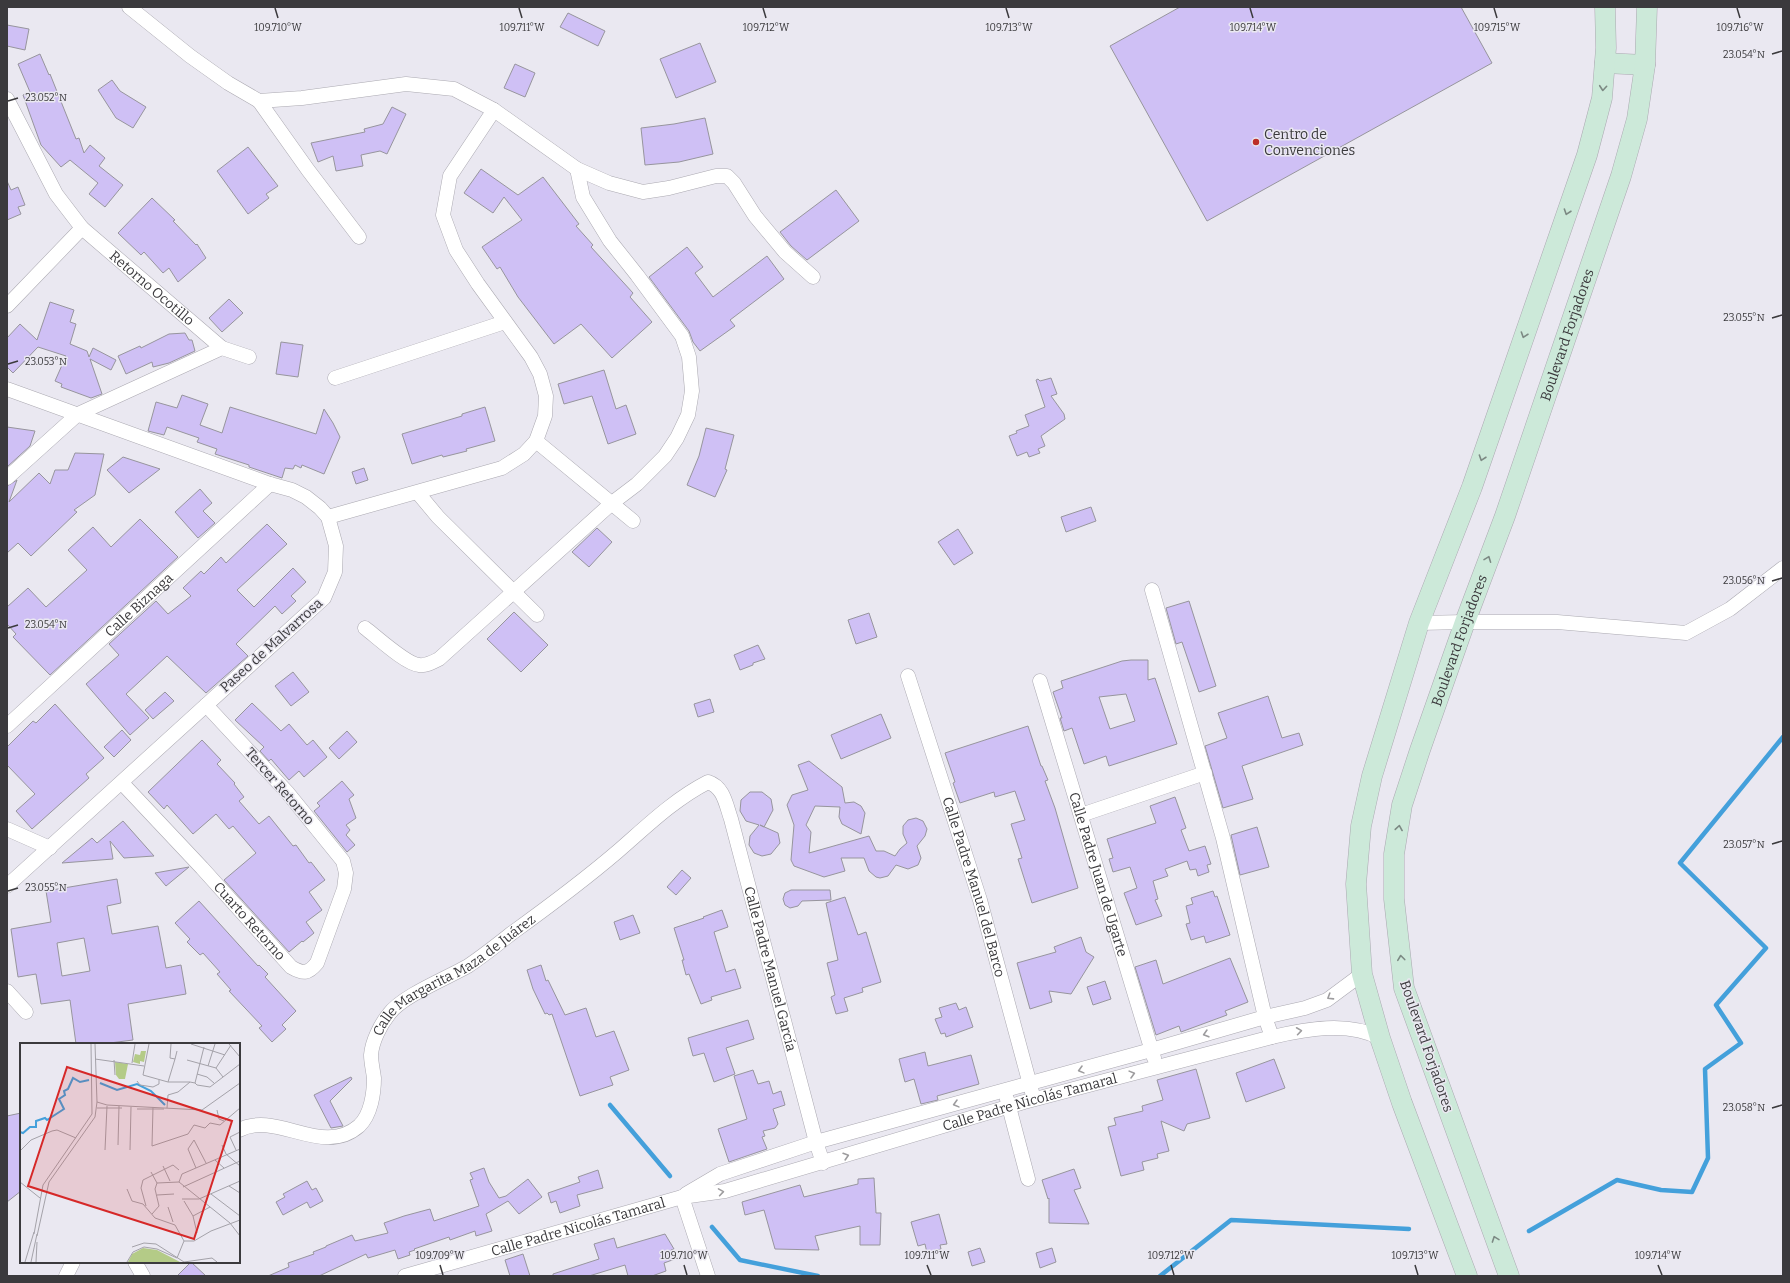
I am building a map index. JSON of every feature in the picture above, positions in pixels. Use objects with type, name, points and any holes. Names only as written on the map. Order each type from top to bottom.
[{"type":"main road","points":[[1467,1276],[1402,1103],[1380,1038],[1362,974],[1356,884],[1361,826],[1372,776],[1419,623],[1472,487],[1586,154],[1602,98],[1606,48],[1604,7]]},
{"type":"main road","name":"Boulevard Forjadores","points":[[1509,1276],[1404,988],[1394,899],[1394,854],[1402,805],[1465,622],[1505,516],[1621,176],[1637,119],[1646,65],[1647,7]]},
{"type":"main road","points":[[1605,63],[1646,65]]},
{"type":"street","points":[[129,7],[222,79],[259,101],[308,170],[359,237]]},
{"type":"street","points":[[259,101],[302,98],[406,84],[454,89],[494,110],[577,168],[609,183],[643,192],[669,188],[716,176],[727,176],[734,183],[755,216],[786,252],[813,277]]},
{"type":"street","name":"Retorno Ocotillo","points":[[7,98],[56,194],[82,228],[222,348],[249,357]]},
{"type":"street","points":[[328,518],[502,468],[524,454],[536,441],[545,416],[546,396],[540,374],[531,357],[505,322],[456,250],[444,215],[450,176],[494,110]]},
{"type":"street","points":[[365,628],[409,662],[425,665],[439,659],[612,503],[637,484],[665,456],[677,438],[688,415],[692,391],[689,364],[682,336],[610,241],[583,196],[577,168]]},
{"type":"street","points":[[7,306],[82,228]]},
{"type":"street","points":[[335,378],[505,322]]},
{"type":"street","points":[[7,478],[78,414],[222,348]]},
{"type":"street","name":"Paseo de Malvarrosa","points":[[7,389],[270,484],[292,490],[306,497],[320,508],[328,518],[336,546],[335,572],[324,598],[206,705],[122,784],[7,886]]},
{"type":"street","points":[[536,441],[633,521]]},
{"type":"street","name":"Calle Biznaga","points":[[7,726],[270,484]]},
{"type":"street","points":[[418,493],[438,518],[537,615]]},
{"type":"street","points":[[1419,623],[1557,622],[1686,633],[1730,609],[1783,568]]},
{"type":"street","points":[[1152,590],[1223,838],[1265,1017],[1272,1037]]},
{"type":"street","name":"Calle Padre Manuel del Barco","points":[[908,676],[980,900],[1034,1100]]},
{"type":"street","name":"Calle Padre Juan de Ugarte","points":[[1040,681],[1157,1068]]},
{"type":"street","name":"Tercer Retorno","points":[[206,705],[287,792],[338,854],[343,862],[346,873]]},
{"type":"street","points":[[1081,815],[1205,773]]},
{"type":"street","name":"Calle Margarita Maza de Juárez","points":[[240,1129],[246,1126],[260,1125],[335,1138],[346,1134],[360,1125],[371,1107],[374,1079],[371,1055],[377,1034],[389,1013],[411,996],[470,964],[570,890],[617,852],[659,814],[694,789],[708,782]]},
{"type":"street","name":"Calle Padre Manuel García","points":[[708,782],[720,788],[730,819],[816,1142],[823,1163]]},
{"type":"street","name":"Cuarto Retorno","points":[[122,784],[202,868],[291,967],[299,972],[306,972],[312,969],[317,963],[344,889],[346,873]]},
{"type":"street","points":[[7,829],[50,848]]},
{"type":"street","name":"Calle Padre Nicolás Tamaral","points":[[682,1197],[720,1174],[816,1142],[1030,1084],[1265,1017],[1306,1008],[1327,1000],[1362,974]]},
{"type":"street","points":[[7,991],[26,1012]]},
{"type":"street","name":"Calle Padre Nicolás Tamaral","points":[[405,1276],[682,1197],[726,1191],[1009,1107],[1272,1037],[1293,1032],[1332,1028],[1368,1032],[1380,1038]]},
{"type":"street","points":[[1004,1091],[1028,1179]]},
{"type":"street","points":[[682,1197],[708,1276]]},
{"type":"street","points":[[66,1276],[72,1263]]},
{"type":"street","points":[[136,1263],[143,1276]]},
{"type":"building","name":"Centro de Convenciones","points":[[1180,7],[1461,7],[1492,63],[1207,221],[1110,46]]},
{"type":"building","points":[[568,13],[605,31],[598,46],[560,27]]},
{"type":"building","points":[[7,25],[29,29],[25,50],[7,46]]},
{"type":"building","points":[[700,43],[716,82],[676,98],[660,59]]},
{"type":"building","points":[[40,54],[49,75],[50,74],[76,139],[79,138],[84,153],[90,145],[105,158],[99,166],[123,185],[105,207],[89,194],[98,183],[70,160],[61,167],[41,145],[23,95],[30,92],[18,64]]},
{"type":"building","points":[[515,64],[535,73],[525,97],[504,88]]},
{"type":"building","points":[[112,80],[120,91],[146,107],[133,128],[116,118],[98,90]]},
{"type":"building","points":[[392,107],[406,114],[387,154],[380,151],[361,155],[363,166],[336,171],[333,156],[318,162],[311,143],[365,132],[364,129],[383,124]]},
{"type":"building","points":[[705,118],[713,154],[679,162],[645,165],[641,128]]},
{"type":"building","points":[[248,147],[278,186],[266,194],[269,198],[248,214],[217,171]]},
{"type":"building","points":[[481,169],[518,195],[543,177],[579,224],[576,226],[593,245],[591,247],[633,293],[630,297],[652,322],[612,358],[581,324],[554,344],[518,297],[500,267],[497,269],[482,247],[522,220],[504,197],[493,213],[464,193]]},
{"type":"building","points":[[7,181],[11,190],[18,187],[25,205],[18,207],[21,214],[7,220]]},
{"type":"building","points":[[836,190],[859,221],[807,260],[791,246],[780,232]]},
{"type":"building","points":[[152,198],[175,220],[173,221],[196,245],[197,244],[206,258],[178,282],[169,268],[163,273],[144,252],[141,255],[118,233]]},
{"type":"building","points":[[687,247],[703,267],[695,273],[713,297],[767,256],[784,279],[730,320],[735,326],[700,351],[693,342],[689,331],[649,277]]},
{"type":"building","points":[[229,299],[243,313],[222,332],[209,318]]},
{"type":"building","points":[[50,302],[74,310],[70,322],[76,324],[70,344],[87,351],[89,357],[93,348],[116,360],[111,370],[90,359],[102,394],[91,398],[61,387],[62,384],[55,381],[66,356],[38,347],[13,373],[7,367],[7,338],[20,324],[37,340]]},
{"type":"building","points":[[185,333],[189,340],[192,340],[195,351],[169,363],[153,367],[152,362],[126,374],[118,356],[140,346],[141,348],[169,334]]},
{"type":"building","points":[[281,342],[303,345],[298,377],[276,374]]},
{"type":"building","points":[[604,370],[616,409],[626,405],[636,434],[608,444],[592,396],[564,404],[558,384]]},
{"type":"building","points":[[1051,378],[1057,394],[1051,396],[1064,414],[1065,419],[1041,436],[1045,446],[1038,449],[1040,453],[1029,457],[1027,452],[1017,456],[1009,436],[1017,433],[1016,431],[1029,426],[1025,415],[1045,407],[1036,380],[1038,379],[1040,381]]},
{"type":"building","points":[[182,395],[208,404],[200,425],[222,433],[230,407],[316,434],[324,409],[340,437],[324,474],[302,465],[301,468],[295,465],[293,469],[285,468],[282,478],[215,454],[217,449],[197,442],[199,438],[167,427],[164,435],[148,431],[156,402],[177,408]]},
{"type":"building","points":[[485,407],[495,441],[466,449],[467,451],[443,457],[442,455],[412,464],[402,434],[462,416],[462,414]]},
{"type":"building","points":[[7,427],[35,431],[30,446],[7,467]]},
{"type":"building","points":[[706,428],[734,435],[725,469],[727,470],[715,497],[687,485],[699,456]]},
{"type":"building","points":[[75,453],[104,454],[95,495],[74,510],[77,512],[31,556],[18,543],[7,553],[7,486],[17,480],[9,502],[39,473],[50,484],[55,470],[68,470]]},
{"type":"building","points":[[123,457],[160,469],[129,493],[107,470]]},
{"type":"building","points":[[364,468],[368,480],[356,484],[352,472]]},
{"type":"building","points":[[200,489],[212,503],[203,511],[215,523],[198,538],[175,512]]},
{"type":"building","points":[[1091,507],[1096,521],[1066,532],[1061,517]]},
{"type":"building","points":[[140,519],[178,557],[50,675],[13,637],[16,634],[7,624],[7,607],[28,588],[46,607],[87,570],[68,550],[93,527],[111,547]]},
{"type":"building","points":[[267,524],[287,544],[237,590],[254,607],[293,568],[306,582],[291,596],[296,601],[282,614],[275,606],[236,644],[248,656],[206,693],[167,656],[126,694],[149,718],[130,735],[86,684],[119,655],[109,644],[156,601],[168,614],[191,596],[183,588],[201,571],[204,574],[221,557],[226,563]]},
{"type":"building","points":[[597,528],[612,542],[589,567],[572,552]]},
{"type":"building","points":[[958,529],[973,553],[954,565],[938,542]]},
{"type":"building","points":[[1189,601],[1216,686],[1199,692],[1182,642],[1176,644],[1166,608]]},
{"type":"building","points":[[514,612],[548,645],[521,672],[487,639]]},
{"type":"building","points":[[869,613],[877,637],[856,644],[848,620]]},
{"type":"building","points":[[758,645],[765,659],[740,670],[734,655]]},
{"type":"building","points":[[1148,660],[1148,680],[1155,678],[1177,744],[1109,766],[1106,756],[1084,764],[1072,728],[1064,731],[1060,718],[1062,718],[1053,692],[1063,688],[1061,681],[1122,661]],"holes":[[[1126,694],[1135,721],[1110,729],[1099,697]]]},
{"type":"building","points":[[293,672],[309,692],[291,706],[275,686]]},
{"type":"building","points":[[165,692],[174,701],[153,719],[145,710]]},
{"type":"building","points":[[1268,696],[1282,738],[1299,733],[1303,745],[1242,766],[1253,799],[1223,808],[1205,746],[1227,738],[1218,713]]},
{"type":"building","points":[[710,699],[714,712],[698,717],[694,704]]},
{"type":"building","points":[[252,703],[281,731],[289,724],[307,745],[313,740],[327,757],[304,777],[299,771],[289,780],[271,759],[269,761],[260,751],[264,747],[235,720]]},
{"type":"building","points":[[55,704],[104,758],[86,774],[89,778],[32,829],[16,811],[35,794],[7,765],[7,747],[33,721],[36,723]]},
{"type":"building","points":[[881,714],[891,738],[841,759],[831,735]]},
{"type":"building","points":[[1028,726],[1041,766],[1048,780],[1045,781],[1055,808],[1078,888],[1032,903],[1018,859],[1022,858],[1011,824],[1025,820],[1015,791],[995,797],[994,792],[960,803],[953,783],[955,782],[945,753]]},
{"type":"building","points":[[122,730],[131,740],[114,757],[104,747]]},
{"type":"building","points":[[347,731],[357,742],[339,759],[329,748]]},
{"type":"building","points":[[202,740],[221,760],[217,764],[235,783],[234,784],[244,797],[239,801],[259,824],[269,816],[293,846],[296,845],[309,863],[311,862],[325,880],[309,892],[322,910],[306,922],[314,933],[289,952],[224,880],[256,853],[233,826],[229,829],[216,814],[193,834],[167,805],[164,809],[148,792]]},
{"type":"building","points":[[809,761],[842,787],[845,803],[854,802],[861,806],[865,813],[861,834],[842,824],[839,817],[840,807],[815,806],[806,825],[811,832],[809,853],[869,836],[876,851],[884,851],[895,856],[907,843],[903,834],[903,826],[908,820],[916,818],[923,821],[927,829],[925,836],[917,846],[921,858],[918,865],[908,869],[896,865],[888,876],[880,878],[876,877],[869,871],[864,858],[841,858],[845,871],[824,877],[794,866],[791,860],[794,825],[787,805],[792,795],[808,790],[798,765]]},
{"type":"building","points":[[342,781],[354,795],[349,799],[356,818],[346,825],[350,830],[346,835],[355,845],[347,852],[314,811],[320,806],[317,803]]},
{"type":"building","points":[[750,792],[762,792],[771,799],[773,810],[764,827],[778,833],[780,843],[771,854],[762,856],[754,853],[749,845],[750,836],[759,825],[746,821],[740,811],[741,800]]},
{"type":"building","points":[[1175,797],[1186,828],[1181,830],[1189,851],[1205,846],[1211,864],[1207,865],[1209,872],[1198,876],[1196,869],[1190,870],[1187,861],[1165,869],[1168,876],[1153,881],[1158,899],[1155,900],[1162,916],[1136,925],[1124,893],[1137,888],[1130,867],[1113,872],[1109,859],[1113,858],[1107,839],[1156,823],[1150,806]]},
{"type":"building","points":[[123,821],[154,856],[124,858],[110,841],[113,859],[62,863],[92,838],[97,843]]},
{"type":"building","points":[[1257,827],[1269,867],[1240,875],[1231,835]]},
{"type":"building","points":[[189,867],[166,886],[155,873]]},
{"type":"building","points":[[682,870],[691,878],[676,895],[667,887]]},
{"type":"building","points":[[117,879],[121,903],[107,906],[112,934],[158,926],[166,968],[181,965],[186,994],[128,1004],[133,1040],[110,1043],[76,1043],[70,1000],[41,1004],[36,974],[18,977],[11,929],[51,922],[46,891]],"holes":[[[84,938],[90,971],[62,976],[57,943]]]},
{"type":"building","points":[[791,890],[830,890],[831,900],[802,901],[798,906],[790,908],[785,905],[783,899],[785,893]]},
{"type":"building","points":[[1213,891],[1215,897],[1217,896],[1230,935],[1206,943],[1204,936],[1191,940],[1186,924],[1190,923],[1186,906],[1193,904],[1191,898]]},
{"type":"building","points":[[845,897],[858,935],[866,932],[881,982],[862,988],[863,992],[844,998],[848,1011],[836,1014],[831,997],[835,995],[827,963],[838,960],[826,903]]},
{"type":"building","points":[[199,901],[258,966],[259,965],[268,974],[265,977],[296,1011],[282,1025],[286,1029],[272,1042],[259,1028],[262,1026],[229,991],[231,990],[217,974],[220,972],[203,953],[200,955],[187,942],[190,939],[175,923]]},
{"type":"building","points":[[722,910],[728,927],[714,932],[726,972],[735,969],[741,988],[711,997],[712,1000],[701,1004],[689,974],[686,975],[682,960],[684,960],[674,928]]},
{"type":"building","points":[[633,915],[640,933],[620,940],[614,922]]},
{"type":"building","points":[[1081,937],[1086,952],[1094,957],[1071,994],[1049,991],[1052,1002],[1030,1009],[1017,963],[1056,952],[1054,947]]},
{"type":"building","points":[[1230,958],[1248,1002],[1225,1011],[1227,1015],[1181,1032],[1179,1026],[1156,1035],[1135,967],[1156,960],[1163,984]]},
{"type":"building","points":[[541,965],[546,981],[548,980],[565,1015],[586,1008],[596,1037],[614,1031],[629,1070],[610,1077],[613,1085],[580,1096],[552,1014],[545,1014],[533,989],[527,970]]},
{"type":"building","points":[[1105,981],[1111,999],[1093,1005],[1087,987]]},
{"type":"building","points":[[956,1003],[959,1010],[966,1007],[973,1027],[946,1037],[945,1033],[941,1034],[935,1019],[942,1017],[939,1008]]},
{"type":"building","points":[[748,1020],[754,1039],[726,1048],[735,1074],[714,1082],[704,1053],[693,1056],[688,1038]]},
{"type":"building","points":[[925,1052],[928,1066],[971,1055],[979,1084],[937,1096],[938,1100],[921,1104],[914,1079],[905,1082],[899,1059]]},
{"type":"building","points":[[1274,1059],[1285,1088],[1246,1102],[1236,1073]]},
{"type":"building","points":[[1196,1069],[1210,1118],[1187,1124],[1184,1131],[1161,1121],[1169,1151],[1157,1154],[1158,1158],[1142,1162],[1144,1170],[1121,1176],[1108,1127],[1116,1125],[1114,1118],[1143,1111],[1142,1106],[1163,1100],[1157,1080]]},
{"type":"building","points":[[753,1070],[758,1084],[769,1081],[773,1094],[781,1091],[785,1105],[773,1109],[778,1124],[775,1128],[763,1131],[765,1136],[762,1137],[767,1149],[729,1162],[718,1129],[747,1119],[734,1076]]},
{"type":"building","points":[[351,1077],[352,1079],[330,1101],[343,1126],[331,1128],[314,1095]]},
{"type":"building","points":[[20,1113],[20,1192],[7,1202],[7,1116]]},
{"type":"building","points":[[484,1168],[489,1182],[499,1198],[506,1196],[528,1179],[542,1197],[519,1214],[508,1201],[486,1214],[492,1231],[476,1236],[475,1231],[450,1240],[449,1237],[414,1249],[415,1250],[409,1252],[410,1255],[398,1259],[395,1250],[368,1258],[366,1254],[319,1276],[268,1276],[289,1267],[288,1263],[314,1254],[313,1252],[352,1235],[355,1241],[388,1233],[384,1223],[404,1216],[430,1209],[434,1221],[479,1206],[470,1180],[473,1179],[470,1173]]},
{"type":"building","points":[[1074,1169],[1081,1188],[1074,1190],[1089,1224],[1049,1223],[1049,1198],[1048,1199],[1042,1180]]},
{"type":"building","points":[[598,1170],[603,1188],[577,1195],[580,1206],[560,1213],[556,1201],[551,1203],[548,1193],[580,1182],[578,1177]]},
{"type":"building","points":[[874,1178],[876,1213],[881,1213],[880,1245],[860,1245],[860,1226],[815,1236],[819,1250],[775,1249],[764,1210],[745,1215],[742,1202],[800,1185],[804,1197],[858,1184],[858,1179]]},
{"type":"building","points":[[307,1181],[312,1190],[316,1188],[323,1201],[310,1208],[307,1202],[283,1215],[276,1202],[285,1197],[283,1194]]},
{"type":"building","points":[[939,1214],[947,1244],[940,1245],[941,1249],[927,1253],[925,1244],[918,1246],[911,1222]]},
{"type":"building","points":[[665,1234],[674,1249],[671,1250],[675,1259],[664,1263],[666,1271],[652,1276],[628,1276],[625,1265],[589,1276],[553,1276],[553,1274],[599,1259],[594,1244],[614,1238],[617,1248]]},
{"type":"building","points":[[980,1248],[985,1262],[972,1266],[968,1252]]},
{"type":"building","points":[[1052,1248],[1056,1262],[1040,1268],[1036,1253]]},
{"type":"building","points":[[523,1254],[530,1276],[510,1276],[505,1260]]},
{"type":"building","points":[[190,1263],[192,1263],[206,1276],[177,1276]]},
{"type":"waterway","points":[[1529,1231],[1617,1180],[1661,1190],[1692,1192],[1708,1158],[1705,1069],[1741,1043],[1716,1005],[1766,948],[1680,863],[1783,737]]},
{"type":"waterway","points":[[610,1105],[670,1176]]},
{"type":"waterway","points":[[1160,1276],[1231,1220],[1409,1229]]},
{"type":"waterway","points":[[712,1227],[740,1260],[818,1276]]},
{"type":"place","name":"Centro de Convenciones","points":[[1256,142]]}]
